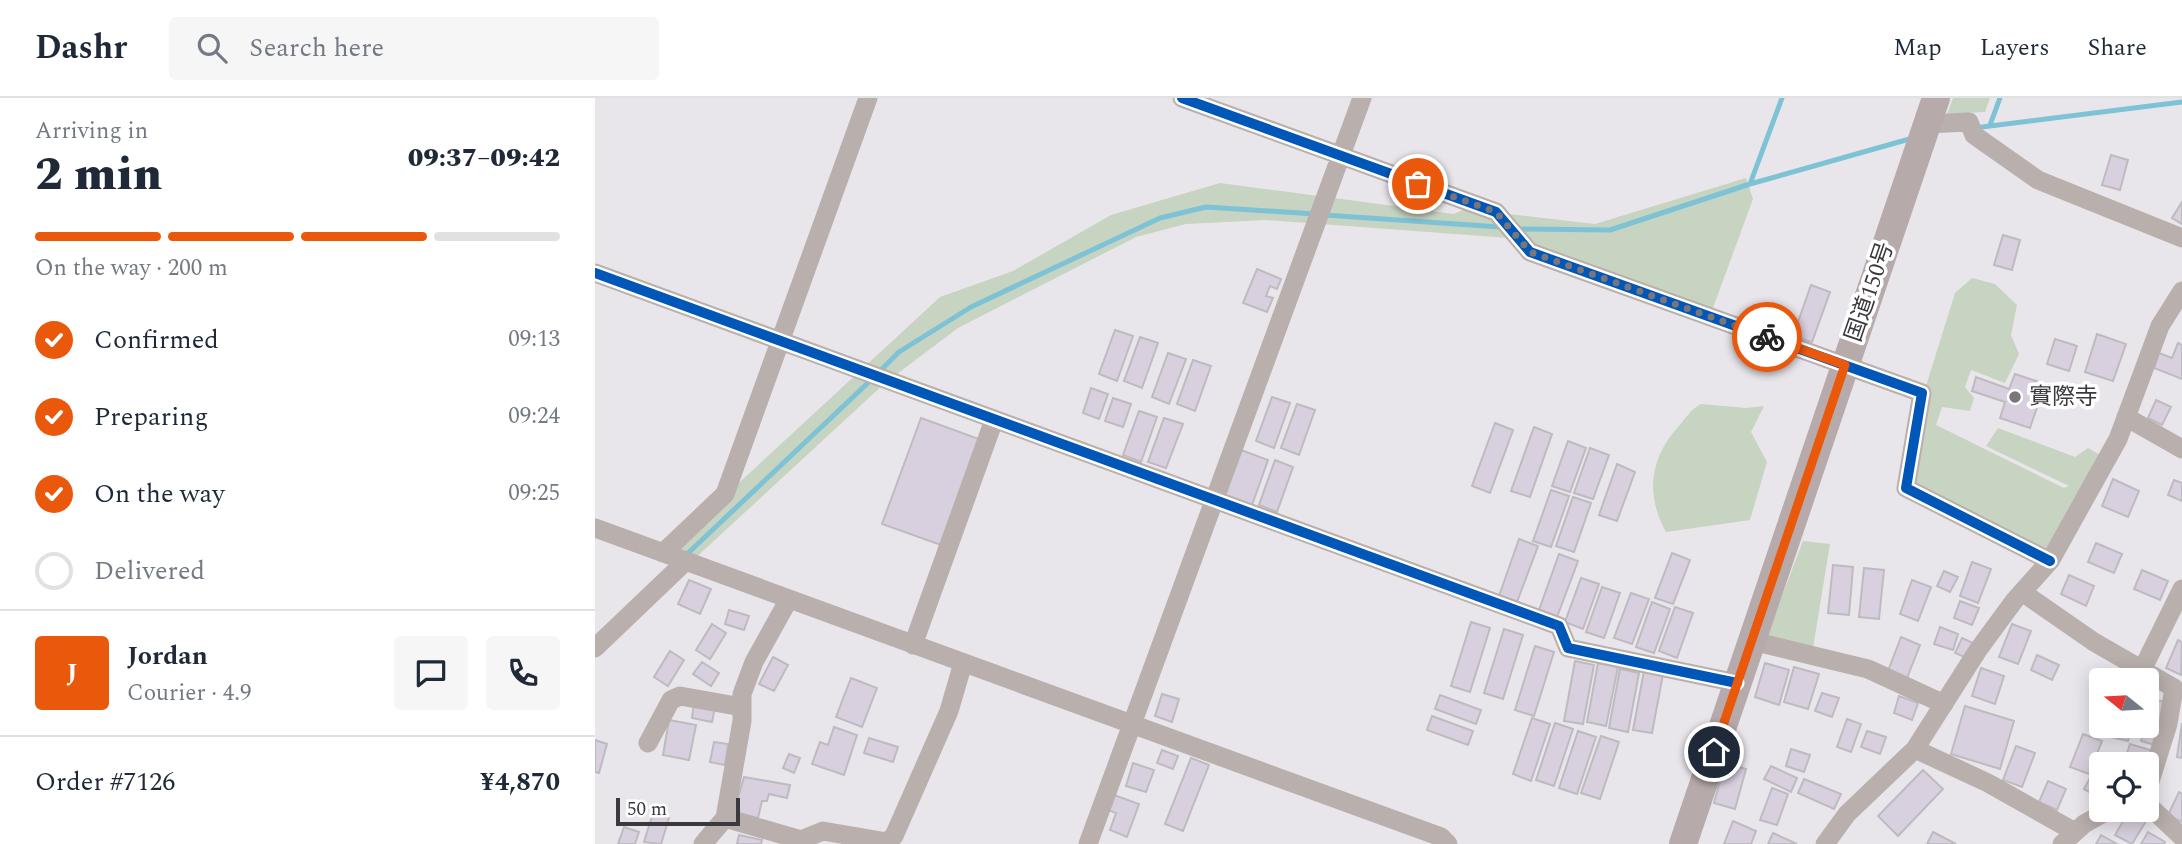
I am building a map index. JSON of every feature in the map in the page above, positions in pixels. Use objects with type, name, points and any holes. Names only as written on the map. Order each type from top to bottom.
[{"type":"highway","name":"国道150号","points":[[1683,844],[1936,98]]},
{"type":"street","points":[[663,553],[725,494],[868,98]]},
{"type":"street","points":[[1182,98],[1496,212],[1530,252],[1922,393],[1906,488],[2050,561]]},
{"type":"street","points":[[1088,844],[1362,98]]},
{"type":"street","points":[[1927,124],[1969,121],[1974,135],[2038,180],[2182,238]]},
{"type":"street","points":[[595,274],[1559,626],[1568,648],[1737,683]]},
{"type":"street","points":[[1825,844],[1847,814],[1915,749],[2022,592],[2050,561],[2118,439],[2160,326],[2182,291]]},
{"type":"street","points":[[2126,417],[2182,449]]},
{"type":"street","points":[[913,645],[994,420]]},
{"type":"street","points":[[595,528],[1441,837],[1448,844]]},
{"type":"street","points":[[595,648],[686,561]]},
{"type":"street","points":[[2143,668],[2182,589]]},
{"type":"street","points":[[2022,592],[2094,642],[2139,668]]},
{"type":"street","points":[[702,844],[725,818],[742,694],[754,662],[789,599]]},
{"type":"street","points":[[1752,641],[1868,669],[1944,704]]},
{"type":"street","points":[[725,818],[807,841],[823,831],[887,842],[894,836],[949,710],[963,663]]},
{"type":"street","points":[[2159,680],[2174,688],[2168,724],[2159,753]]},
{"type":"street","points":[[648,743],[671,700],[680,696],[742,707]]},
{"type":"street","points":[[1915,749],[1988,783],[2069,838],[2092,822]]},
{"type":"street","points":[[2159,815],[2182,837]]},
{"type":"green space","points":[[1953,98],[1990,98],[1985,112],[1947,114]]},
{"type":"green space","points":[[1746,178],[1753,199],[1710,316],[1509,238],[1265,220],[1186,224],[1136,237],[958,328],[885,383],[690,563],[663,553],[940,297],[1013,271],[1111,215],[1220,183],[1454,214],[1465,209],[1595,224]]},
{"type":"green space","points":[[1972,278],[1995,284],[2017,305],[2011,335],[2019,354],[2005,383],[1971,370],[1965,387],[1974,398],[1970,411],[1942,407],[1936,425],[2064,488],[2069,486],[1986,446],[1998,428],[2075,457],[2088,448],[2100,455],[2053,557],[1906,488],[1921,402],[1955,293]]},
{"type":"green space","points":[[1701,404],[1746,408],[1764,406],[1751,432],[1767,462],[1750,520],[1666,532],[1655,504],[1653,490],[1656,464],[1669,439]]},
{"type":"green space","points":[[1803,541],[1830,544],[1812,654],[1764,643]]},
{"type":"building","points":[[2111,155],[2128,160],[2120,190],[2102,185]]},
{"type":"building","points":[[2182,202],[2182,224],[2172,218]]},
{"type":"building","points":[[2003,235],[2020,240],[2012,270],[1994,265]]},
{"type":"building","points":[[1257,269],[1281,279],[1277,289],[1270,286],[1266,296],[1273,298],[1267,312],[1243,303]]},
{"type":"building","points":[[1811,285],[1830,292],[1812,342],[1793,336]]},
{"type":"building","points":[[1115,330],[1133,336],[1117,381],[1099,374]]},
{"type":"building","points":[[2097,334],[2126,344],[2113,381],[2085,372]]},
{"type":"building","points":[[1140,337],[1158,343],[1142,388],[1124,381]]},
{"type":"building","points":[[2055,339],[2077,346],[2069,371],[2047,364]]},
{"type":"building","points":[[2178,343],[2182,345],[2182,379],[2154,368],[2159,353],[2172,358]]},
{"type":"building","points":[[1168,353],[1186,359],[1169,404],[1152,397]]},
{"type":"building","points":[[1193,360],[1211,366],[1195,411],[1177,404]]},
{"type":"building","name":"實際寺","points":[[2015,374],[2045,384],[2030,428],[2000,418],[2005,402],[1972,391],[1976,377],[2009,389]]},
{"type":"building","points":[[1091,388],[1108,394],[1099,419],[1083,413]]},
{"type":"building","points":[[1272,397],[1290,403],[1274,448],[1256,441]]},
{"type":"building","points":[[1113,398],[1131,404],[1123,427],[1105,421]]},
{"type":"building","points":[[2156,400],[2171,407],[2162,425],[2148,418]]},
{"type":"building","points":[[1297,404],[1315,410],[1299,455],[1281,448]]},
{"type":"building","points":[[1139,411],[1157,417],[1141,462],[1123,455]]},
{"type":"building","points":[[921,418],[979,439],[941,545],[882,524]]},
{"type":"building","points":[[1164,418],[1183,424],[1166,468],[1148,462]]},
{"type":"building","points":[[1495,423],[1513,430],[1490,493],[1472,486]]},
{"type":"building","points":[[1534,427],[1552,434],[1530,497],[1511,491]]},
{"type":"building","points":[[1568,441],[1586,448],[1570,492],[1552,486]]},
{"type":"building","points":[[1590,448],[1609,455],[1593,499],[1574,493]]},
{"type":"building","points":[[1241,450],[1268,460],[1252,505],[1225,495]]},
{"type":"building","points":[[1275,460],[1293,467],[1277,512],[1259,505]]},
{"type":"building","points":[[1617,464],[1635,472],[1617,521],[1599,515]]},
{"type":"building","points":[[2113,479],[2139,491],[2128,517],[2102,506]]},
{"type":"building","points":[[2174,480],[2182,483],[2182,501],[2168,495]]},
{"type":"building","points":[[1551,490],[1569,496],[1551,547],[1533,541]]},
{"type":"building","points":[[1573,497],[1591,503],[1574,552],[1556,546]]},
{"type":"building","points":[[1519,539],[1538,546],[1517,602],[1499,596]]},
{"type":"building","points":[[2096,543],[2122,554],[2114,573],[2088,562]]},
{"type":"building","points":[[1672,553],[1690,560],[1673,604],[1655,598]]},
{"type":"building","points":[[1559,554],[1578,561],[1557,617],[1539,610]]},
{"type":"building","points":[[1972,562],[1991,569],[1978,603],[1960,596]]},
{"type":"building","points":[[1833,565],[1853,567],[1849,615],[1828,613]]},
{"type":"building","points":[[1864,568],[1884,570],[1879,619],[1859,617]]},
{"type":"building","points":[[2142,570],[2168,581],[2160,600],[2134,589]]},
{"type":"building","points":[[1944,571],[1958,577],[1950,592],[1937,586]]},
{"type":"building","points":[[2069,575],[2094,586],[2086,606],[2061,594]]},
{"type":"building","points":[[1581,578],[1599,584],[1583,629],[1565,622]]},
{"type":"building","points":[[689,580],[711,589],[700,614],[678,604]]},
{"type":"building","points":[[1912,580],[1931,587],[1918,621],[1900,614]]},
{"type":"building","points":[[1602,587],[1620,593],[1604,638],[1586,632]]},
{"type":"building","points":[[1631,593],[1649,599],[1632,644],[1614,638]]},
{"type":"building","points":[[1960,601],[1979,608],[1972,625],[1954,618]]},
{"type":"building","points":[[1652,602],[1670,609],[1654,653],[1636,647]]},
{"type":"building","points":[[1675,607],[1693,613],[1677,658],[1659,651]]},
{"type":"building","points":[[729,610],[749,616],[744,630],[725,624]]},
{"type":"building","points":[[1471,622],[1490,628],[1470,692],[1451,686]]},
{"type":"building","points":[[712,624],[726,633],[710,659],[696,650]]},
{"type":"building","points":[[2012,624],[2031,631],[2018,664],[1999,657]]},
{"type":"building","points":[[1940,627],[1958,634],[1953,650],[1934,644]]},
{"type":"building","points":[[1504,629],[1523,635],[1503,699],[1484,693]]},
{"type":"building","points":[[1901,637],[1920,645],[1907,678],[1888,671]]},
{"type":"building","points":[[1962,638],[1975,644],[1969,659],[1955,653]]},
{"type":"building","points":[[2178,640],[2182,642],[2181,675],[2166,668]]},
{"type":"building","points":[[1535,646],[1554,652],[1534,716],[1515,710]]},
{"type":"building","points":[[670,651],[684,660],[668,686],[654,677]]},
{"type":"building","points":[[2037,655],[2059,665],[2052,680],[2031,670]]},
{"type":"building","points":[[773,657],[788,665],[774,691],[759,684]]},
{"type":"building","points":[[1575,661],[1594,665],[1583,724],[1564,721]]},
{"type":"building","points":[[702,662],[719,673],[711,686],[693,674]]},
{"type":"building","points":[[1598,663],[1618,667],[1606,726],[1587,722]]},
{"type":"building","points":[[1765,663],[1789,670],[1779,705],[1755,697]]},
{"type":"building","points":[[1794,667],[1819,674],[1808,709],[1784,702]]},
{"type":"building","points":[[1981,668],[2004,676],[1995,704],[1972,696]]},
{"type":"building","points":[[1620,669],[1639,673],[1628,732],[1609,728]]},
{"type":"building","points":[[1644,671],[1663,674],[1652,733],[1633,730]]},
{"type":"building","points":[[851,678],[877,688],[862,727],[836,717]]},
{"type":"building","points":[[1822,693],[1839,698],[1832,717],[1815,711]]},
{"type":"building","points":[[1162,694],[1179,699],[1172,722],[1155,716]]},
{"type":"building","points":[[1440,695],[1481,710],[1476,724],[1435,709]]},
{"type":"building","points":[[1899,696],[1918,703],[1912,720],[1894,713]]},
{"type":"building","points":[[2159,701],[2165,702],[2159,718]]},
{"type":"building","points":[[694,703],[715,707],[712,722],[692,718]]},
{"type":"building","points":[[1965,706],[2014,721],[2000,769],[1951,754]]},
{"type":"building","points":[[1432,716],[1473,731],[1468,745],[1427,730]]},
{"type":"building","points":[[1532,718],[1550,724],[1531,781],[1513,774]]},
{"type":"building","points":[[1847,719],[1861,724],[1851,752],[1837,747]]},
{"type":"building","points":[[669,720],[696,725],[689,760],[663,755]]},
{"type":"building","points":[[1555,723],[1573,729],[1554,786],[1536,780]]},
{"type":"building","points":[[2182,723],[2182,758],[2177,757]]},
{"type":"building","points":[[834,727],[857,735],[844,775],[812,764],[820,742],[828,745]]},
{"type":"building","points":[[1578,731],[1596,737],[1577,794],[1559,788]]},
{"type":"building","points":[[1867,731],[1886,737],[1880,754],[1861,747]]},
{"type":"building","points":[[2083,734],[2102,741],[2098,752],[2089,752],[2089,774],[2070,767]]},
{"type":"building","points":[[1601,736],[1619,742],[1600,799],[1581,793]]},
{"type":"building","points":[[869,738],[898,747],[893,762],[864,753]]},
{"type":"building","points":[[2142,738],[2157,738],[2155,745],[2141,741]]},
{"type":"building","points":[[595,740],[607,744],[599,773],[595,772]]},
{"type":"building","points":[[714,742],[728,744],[725,765],[710,762]]},
{"type":"building","points":[[2130,744],[2153,751],[2153,752],[2127,752]]},
{"type":"building","points":[[2016,746],[2035,753],[2022,787],[2003,780]]},
{"type":"building","points":[[1791,749],[1810,755],[1804,772],[1786,766]]},
{"type":"building","points":[[1162,750],[1178,756],[1173,769],[1157,763]]},
{"type":"building","points":[[789,754],[800,758],[794,773],[783,768]]},
{"type":"building","points":[[1191,758],[1209,765],[1183,831],[1165,824]]},
{"type":"building","points":[[1133,763],[1154,770],[1146,792],[1126,786]]},
{"type":"building","points":[[1725,763],[1746,769],[1735,809],[1714,803]]},
{"type":"building","points":[[1771,766],[1797,778],[1791,792],[1764,779]]},
{"type":"building","points":[[1923,770],[1943,789],[1898,836],[1878,816]]},
{"type":"building","points":[[744,777],[790,785],[787,798],[769,794],[767,801],[762,801],[758,818],[734,812]]},
{"type":"building","points":[[1804,779],[1841,794],[1834,809],[1798,793]]},
{"type":"building","points":[[2048,781],[2066,789],[2057,810],[2039,802]]},
{"type":"building","points":[[1772,788],[1788,794],[1777,825],[1760,820]]},
{"type":"building","points":[[2179,792],[2182,794],[2182,822],[2168,815]]},
{"type":"building","points":[[1114,795],[1139,804],[1127,837],[1110,830],[1116,813],[1108,810]]},
{"type":"building","points":[[653,813],[669,818],[661,844],[644,842]]},
{"type":"building","points":[[1733,821],[1756,831],[1751,844],[1724,844]]},
{"type":"building","points":[[2123,822],[2145,822],[2132,844],[2115,835]]},
{"type":"building","points":[[624,827],[639,832],[635,844],[618,844]]},
{"type":"building","points":[[1933,832],[1956,844],[1927,844]]},
{"type":"building","points":[[2148,832],[2165,842],[2164,844],[2141,844]]},
{"type":"building","points":[[1773,833],[1797,844],[1768,844]]},
{"type":"building","points":[[739,835],[762,840],[761,844],[737,844]]},
{"type":"building","points":[[2101,835],[2117,844],[2096,844]]},
{"type":"waterway","points":[[1750,184],[1782,98]]},
{"type":"waterway","points":[[1990,125],[2000,98]]},
{"type":"waterway","points":[[1974,128],[2182,102]]},
{"type":"waterway","points":[[1517,229],[1610,230],[1750,184],[1913,138]]},
{"type":"waterway","points":[[878,373],[899,352],[971,307],[1160,218],[1206,207],[1315,214]]},
{"type":"waterway","points":[[1325,215],[1500,227]]},
{"type":"waterway","points":[[685,556],[871,380]]},
{"type":"cycle path","points":[[1182,98],[1496,212],[1530,252],[1922,393],[1906,488],[2050,561]]},
{"type":"cycle path","points":[[595,273],[1559,626],[1568,648],[1737,683]]},
{"type":"way so far","points":[[1418,184],[1496,212],[1530,252],[1767,337]]},
{"type":"place","name":"實際寺","points":[[2015,397]]},
{"type":"route","points":[[1714,752],[1845,365],[1767,337]]}]
